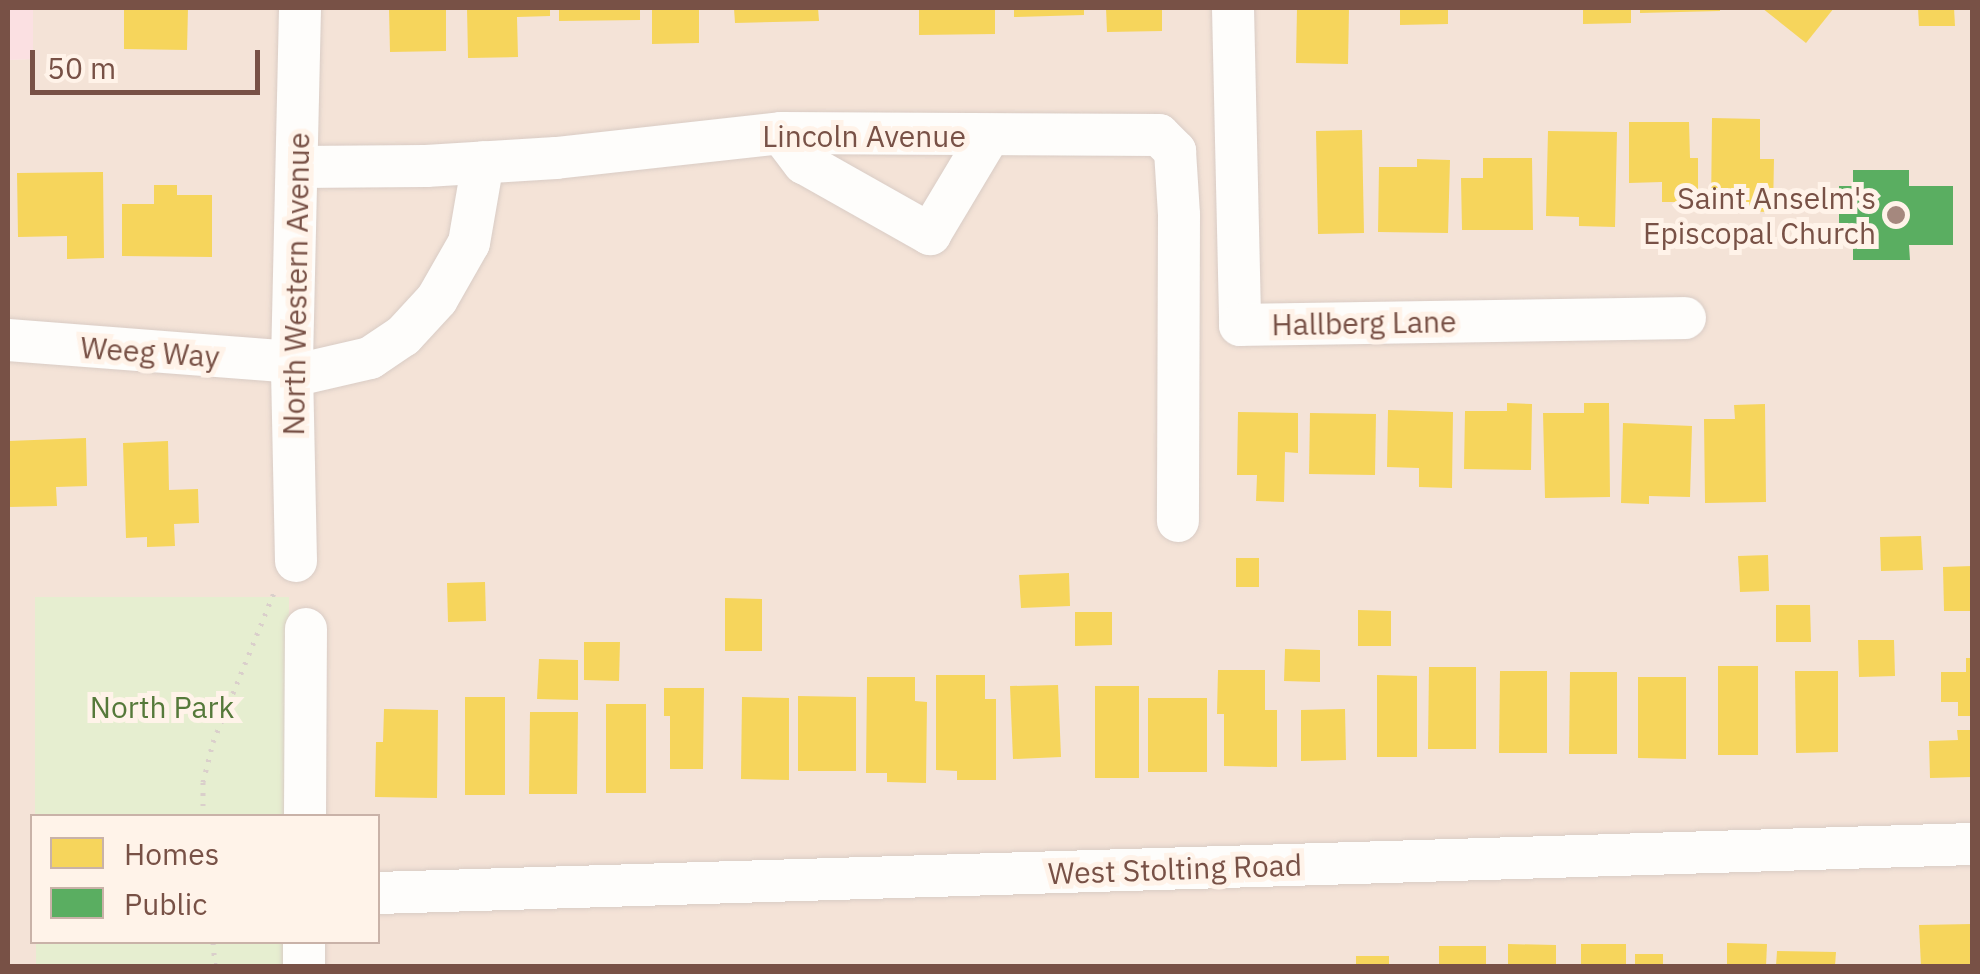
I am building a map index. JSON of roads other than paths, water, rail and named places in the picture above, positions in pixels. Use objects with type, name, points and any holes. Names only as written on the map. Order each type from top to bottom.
[{"type":"street","name":"North Western Avenue","points":[[296,552],[292,369],[300,8]]},
{"type":"street","name":"Hallberg Lane","points":[[1233,8],[1240,325],[1685,318]]},
{"type":"street","name":"Lincoln Avenue","points":[[297,167],[484,162],[780,133],[1158,135],[1175,151],[1179,215],[1178,521]]},
{"type":"street","points":[[780,133],[804,163],[930,234],[988,137]]},
{"type":"street","points":[[292,369],[370,358],[403,336],[437,299],[469,243],[484,162]]},
{"type":"street","points":[[1179,215],[1238,210]]},
{"type":"street","name":"Weeg Way","points":[[8,340],[292,369]]},
{"type":"street","points":[[305,814],[306,629]]},
{"type":"street","name":"West Stolting Road","points":[[380,893],[1972,844]]},
{"type":"place","name":"Saint Anselm's Episcopal Church","points":[[1896,215]]},
{"type":"park label","name":"North Park","points":[[162,707]]}]
